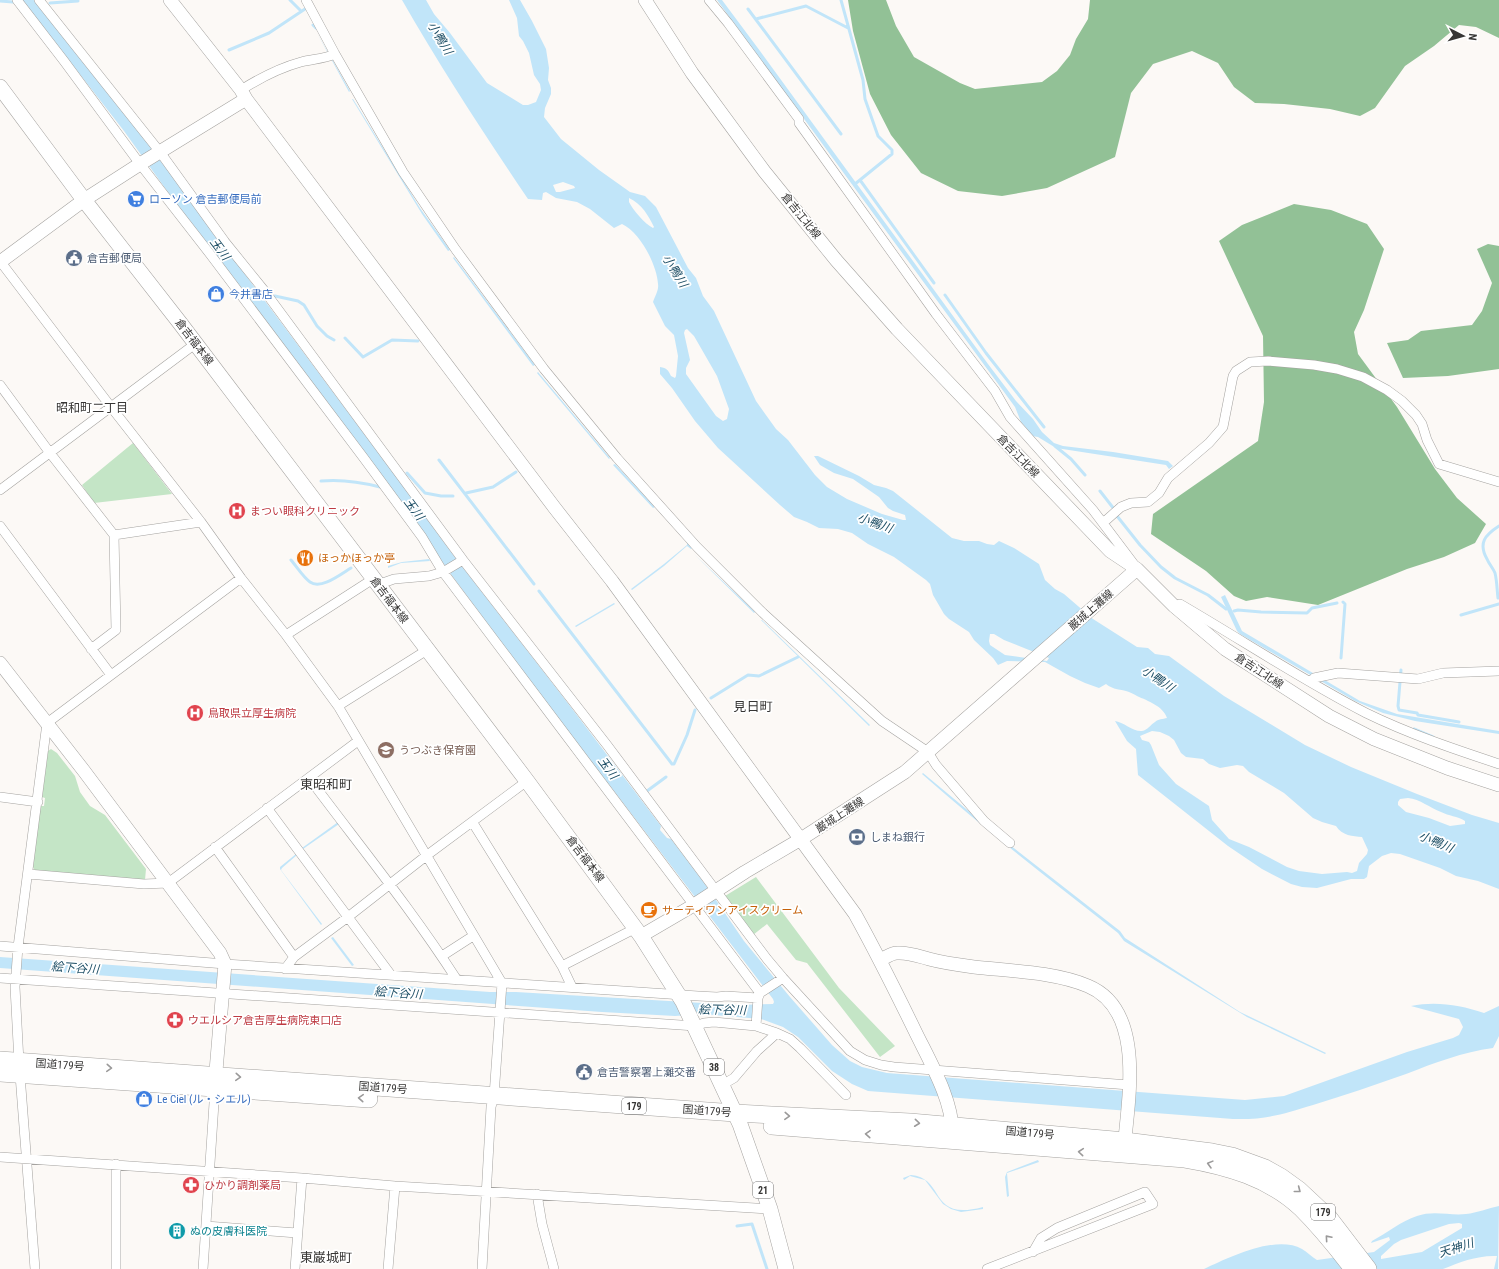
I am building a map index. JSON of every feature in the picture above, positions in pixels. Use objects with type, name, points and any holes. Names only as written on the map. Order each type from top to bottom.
[{"type":"highway","name":"国道179号","points":[[0,1060],[19,1068],[952,1133],[1125,1140],[1212,1152],[1232,1156],[1266,1168],[1281,1177],[1313,1202],[1328,1218],[1368,1269]]},
{"type":"highway","name":"国道179号","points":[[0,1073],[19,1068]]},
{"type":"highway","name":"国道179号","points":[[1125,1140],[1185,1159],[1204,1162],[1248,1175],[1283,1194],[1300,1208],[1337,1248],[1352,1269]]},
{"type":"main road","name":"倉吉福本線","points":[[0,87],[84,200],[527,781],[639,932],[680,998],[694,1024],[737,1118]]},
{"type":"main road","name":"21","points":[[737,1118],[770,1209],[786,1269]]},
{"type":"street","points":[[17,0],[363,457],[422,537],[444,572],[696,904],[759,996],[756,1026]]},
{"type":"street","points":[[39,0],[160,152],[225,242],[263,289],[463,560],[607,745],[715,892],[783,978],[850,1051],[865,1060],[881,1065],[935,1072],[1129,1086]]},
{"type":"street","points":[[170,0],[244,94],[554,507],[612,581],[855,914],[880,960],[935,1072],[950,1109],[952,1133]]},
{"type":"street","points":[[306,0],[335,54],[403,172],[456,250],[544,369],[617,458],[697,547],[763,613],[882,721],[931,750],[936,765],[984,821],[1010,843]]},
{"type":"street","name":"倉吉江北線","points":[[645,0],[692,73],[764,171],[841,265],[897,329],[1110,551],[1137,569],[1174,606],[1225,649],[1329,716],[1382,742],[1447,768],[1499,785]]},
{"type":"street","points":[[709,0],[728,23],[799,120],[799,124],[913,282],[995,391],[1010,417],[1093,510],[1137,569]]},
{"type":"street","points":[[335,54],[329,57],[311,60],[266,75],[244,94],[160,152],[84,200],[0,262],[201,522],[241,578],[286,635],[338,706],[502,986],[486,1191],[482,1269]]},
{"type":"street","points":[[0,490],[195,344]]},
{"type":"street","points":[[1103,523],[1122,507],[1131,503],[1148,502],[1159,493],[1168,478],[1209,443],[1223,427],[1233,376],[1236,371],[1250,362],[1268,361],[1314,365],[1337,369],[1363,377],[1387,390],[1402,401],[1416,415],[1422,424],[1427,440],[1440,464],[1499,482]]},
{"type":"street","points":[[0,385],[50,453],[114,534],[116,630],[91,649]]},
{"type":"street","points":[[114,534],[201,522]]},
{"type":"street","points":[[0,526],[111,675]]},
{"type":"street","points":[[286,635],[375,582],[394,578],[429,576],[444,572],[463,560]]},
{"type":"street","name":"巌城上灘線","points":[[639,932],[696,904],[905,772],[1137,569]]},
{"type":"street","points":[[35,1269],[19,1068],[16,975],[47,723],[241,578]]},
{"type":"street","points":[[1174,606],[1180,604],[1366,713],[1449,748],[1499,764]]},
{"type":"street","points":[[338,706],[427,650]]},
{"type":"street","points":[[1,668],[47,723],[220,953],[225,968],[215,1082],[203,1269]]},
{"type":"street","points":[[1311,682],[1314,678],[1338,673],[1418,679],[1443,673],[1499,671]]},
{"type":"street","points":[[28,874],[144,884],[168,883],[358,741]]},
{"type":"street","points":[[309,778],[390,884],[442,956],[457,980]]},
{"type":"street","points":[[285,968],[294,957],[527,781]]},
{"type":"street","points":[[0,797],[38,802]]},
{"type":"street","points":[[267,808],[391,975]]},
{"type":"street","points":[[472,822],[562,966],[572,987]]},
{"type":"street","points":[[215,847],[294,957]]},
{"type":"street","points":[[562,966],[639,932]]},
{"type":"street","points":[[442,956],[473,936]]},
{"type":"street","points":[[0,946],[18,952],[225,968],[285,968],[457,980],[502,986],[572,987],[680,998],[698,996],[759,996],[783,978]]},
{"type":"street","points":[[880,960],[895,953],[909,953],[958,965],[1052,976],[1088,986],[1110,1003],[1120,1016],[1125,1029],[1129,1086],[1125,1140]]},
{"type":"street","points":[[0,978],[16,975],[694,1024],[714,1022],[756,1026],[777,1032],[790,1039],[846,1095]]},
{"type":"street","points":[[722,1085],[734,1078],[757,1051],[777,1032]]},
{"type":"street","points":[[0,1157],[116,1164],[395,1186],[770,1209]]},
{"type":"street","points":[[116,1164],[116,1269]]},
{"type":"street","points":[[295,1269],[302,1178]]},
{"type":"street","points":[[388,1269],[395,1186]]},
{"type":"street","points":[[987,1269],[1033,1252],[1153,1204],[1145,1192],[1114,1204],[1057,1228],[1041,1238],[1033,1252]]},
{"type":"street","points":[[537,1194],[542,1224],[554,1269]]},
{"type":"street","points":[[206,1226],[297,1233]]},
{"type":"green space","points":[[848,0],[886,0],[896,26],[914,57],[960,83],[975,89],[1042,82],[1057,71],[1070,55],[1076,39],[1088,19],[1090,0],[1499,0],[1499,38],[1476,27],[1459,25],[1434,46],[1405,66],[1375,108],[1360,116],[1330,109],[1284,104],[1255,103],[1234,87],[1218,63],[1192,51],[1153,64],[1131,93],[1115,157],[1047,188],[1002,196],[958,191],[921,173],[891,135],[870,94],[853,31]]},
{"type":"green space","points":[[1294,204],[1331,210],[1367,224],[1384,249],[1364,310],[1354,332],[1358,354],[1397,407],[1435,469],[1457,498],[1486,524],[1475,543],[1444,557],[1407,569],[1318,605],[1267,597],[1246,601],[1234,596],[1206,571],[1151,534],[1153,514],[1258,441],[1264,402],[1263,336],[1219,241],[1242,225]]},
{"type":"green space","points":[[1488,244],[1499,246],[1499,369],[1448,376],[1403,378],[1387,343],[1408,340],[1421,331],[1472,325],[1482,311],[1492,283],[1477,249]]},
{"type":"green space","points":[[133,443],[172,494],[94,503],[82,485]]},
{"type":"green space","points":[[51,749],[57,753],[75,776],[80,792],[90,806],[105,815],[146,869],[145,880],[35,871],[33,867],[40,806],[44,806],[45,798],[42,797],[48,751]]},
{"type":"green space","points":[[756,877],[839,988],[895,1046],[880,1057],[807,963],[796,960],[767,924],[753,935],[725,896]]},
{"type":"water","points":[[22,0],[35,0],[136,128],[454,556],[661,826],[660,830],[667,838],[671,839],[705,884],[744,941],[832,1045],[850,1061],[862,1067],[887,1073],[1245,1100],[1284,1096],[1407,1052],[1453,1038],[1459,1035],[1463,1027],[1459,1019],[1411,1006],[1439,1004],[1466,1008],[1484,1013],[1499,1006],[1499,1036],[1493,1048],[1449,1058],[1371,1086],[1274,1116],[1233,1119],[868,1091],[852,1084],[832,1071],[798,1037],[783,1027],[761,1019],[702,1014],[675,1016],[602,1012],[0,968],[0,957],[490,992],[516,992],[737,1005],[773,1004],[774,1002],[523,672],[395,495],[175,202],[124,131]]},
{"type":"water","name":"小鴨川","points":[[402,0],[426,0],[434,14],[487,83],[523,105],[528,105],[536,102],[541,90],[540,84],[534,75],[529,53],[519,36],[517,18],[509,0],[520,0],[546,49],[549,68],[548,80],[551,88],[551,94],[545,108],[544,117],[561,139],[599,170],[630,192],[645,196],[656,207],[688,268],[696,278],[703,296],[714,311],[756,401],[776,429],[788,440],[815,475],[827,487],[847,499],[882,514],[906,520],[905,515],[888,508],[879,497],[853,479],[834,473],[820,465],[814,456],[818,456],[874,485],[893,491],[952,538],[964,541],[979,541],[994,545],[999,541],[1014,548],[1039,564],[1045,580],[1093,619],[1137,647],[1148,648],[1155,654],[1169,656],[1224,696],[1305,745],[1351,767],[1417,794],[1472,815],[1499,823],[1499,889],[1478,881],[1456,876],[1440,868],[1400,854],[1391,853],[1382,856],[1369,866],[1367,877],[1364,879],[1351,879],[1317,888],[1302,887],[1291,884],[1262,869],[1228,846],[1138,775],[1136,749],[1127,741],[1115,721],[1142,731],[1158,720],[1167,718],[1159,707],[1130,692],[1114,688],[1106,684],[1099,688],[1085,683],[1045,662],[1007,661],[998,665],[993,658],[974,640],[969,632],[944,614],[933,595],[930,584],[926,580],[894,557],[868,544],[852,533],[838,529],[819,528],[794,517],[718,448],[695,421],[672,388],[660,374],[660,367],[666,369],[671,376],[675,378],[678,356],[674,335],[665,326],[653,302],[658,288],[657,276],[651,259],[641,241],[629,228],[622,224],[614,228],[590,209],[577,202],[556,198],[546,192],[543,193],[542,200],[528,199],[463,101]],"holes":[[[563,182],[574,186],[575,188],[556,192],[553,185]],[[629,198],[638,203],[647,214],[654,227],[653,228],[650,226],[636,213],[629,202]],[[687,329],[694,336],[717,376],[729,409],[727,419],[723,421],[716,416],[686,374],[686,368],[690,360],[684,333]],[[990,634],[994,634],[1004,640],[1049,658],[1047,661],[1005,655],[990,645]],[[1152,731],[1160,732],[1174,740],[1181,753],[1186,757],[1203,759],[1209,764],[1220,768],[1237,765],[1243,766],[1249,772],[1284,793],[1313,818],[1336,826],[1344,834],[1362,837],[1368,850],[1367,854],[1359,863],[1357,871],[1352,873],[1322,874],[1299,871],[1287,867],[1249,847],[1229,839],[1212,820],[1209,806],[1176,784],[1159,765],[1149,742],[1142,740],[1140,736]],[[1408,798],[1417,800],[1444,813],[1462,819],[1465,821],[1465,824],[1450,826],[1429,818],[1406,812],[1398,805],[1400,799]]]},
{"type":"water","points":[[717,0],[722,0],[988,364],[1042,432],[1054,443],[1063,446],[1168,461],[1173,466],[1169,469],[1166,465],[1056,448],[1038,437],[1032,436],[1027,431],[1028,430],[1021,422],[1015,407]]},
{"type":"water","points":[[317,33],[350,91],[349,92]]},
{"type":"water","points":[[352,99],[420,208],[450,250],[448,251],[422,214]]},
{"type":"water","points":[[454,257],[535,365],[533,366],[453,258]]},
{"type":"water","points":[[538,372],[610,458],[609,459],[537,373]]},
{"type":"water","points":[[615,464],[655,507],[653,508],[613,465]]},
{"type":"water","points":[[687,542],[692,548],[691,549],[687,546],[664,566],[632,590],[631,589],[687,545]]},
{"type":"water","points":[[693,553],[749,606],[755,612],[754,613]]},
{"type":"water","points":[[429,559],[430,561],[401,563],[388,568],[388,566],[402,562]]},
{"type":"water","points":[[1225,595],[1242,631],[1360,701],[1397,714],[1499,731],[1499,734],[1415,721],[1383,713],[1355,701],[1240,634],[1237,631],[1221,597]]},
{"type":"water","points":[[614,603],[615,604],[576,627],[575,626]]},
{"type":"water","points":[[762,620],[870,725],[869,726]]},
{"type":"water","points":[[923,773],[1001,838],[1120,931],[1125,938],[1240,1012],[1326,1053],[1325,1054],[1247,1017],[1124,941],[1118,933],[994,835],[946,795],[922,774]]},
{"type":"water","points":[[338,822],[339,824],[303,849],[302,848]]},
{"type":"water","points":[[296,854],[297,855],[281,870],[322,924],[321,925],[280,869],[280,867]]},
{"type":"water","points":[[333,937],[354,965],[352,966],[331,938]]},
{"type":"water","points":[[1038,1160],[1039,1162],[1007,1173],[1009,1196],[1007,1197],[1005,1177],[1007,1172]]},
{"type":"water","points":[[911,1175],[925,1180],[910,1176],[904,1180],[903,1178]]},
{"type":"water","points":[[925,1180],[935,1190],[945,1204],[953,1209],[966,1210],[983,1207],[983,1209],[961,1212],[951,1209],[943,1204]]},
{"type":"water","name":"天神川","points":[[1499,1206],[1498,1269],[1494,1269],[1497,1256],[1490,1256],[1469,1260],[1443,1269],[1204,1269],[1252,1249],[1279,1244],[1291,1245],[1302,1249],[1317,1260],[1374,1252],[1390,1240],[1389,1237],[1371,1243],[1372,1241],[1411,1218],[1430,1213],[1470,1213]],"holes":[[[1449,1224],[1462,1224],[1462,1228],[1422,1252],[1381,1259],[1381,1256],[1394,1244],[1401,1240]]]},
{"type":"waterway","points":[[290,0],[301,11]]},
{"type":"waterway","points":[[841,0],[863,80],[865,99],[878,136],[892,150],[892,154],[855,184]]},
{"type":"waterway","points":[[0,1],[13,2]]},
{"type":"waterway","points":[[50,3],[78,1]]},
{"type":"waterway","points":[[756,19],[806,6],[848,28]]},
{"type":"waterway","points":[[229,50],[269,33],[305,9]]},
{"type":"waterway","points":[[748,9],[841,134]]},
{"type":"waterway","points":[[313,25],[316,28]]},
{"type":"waterway","points":[[860,180],[934,283]]},
{"type":"waterway","points":[[945,295],[986,353],[1044,427]]},
{"type":"waterway","points":[[275,296],[298,301],[304,305],[317,326],[327,336],[334,340]]},
{"type":"waterway","points":[[345,338],[363,357],[392,340],[418,341]]},
{"type":"waterway","points":[[1055,446],[1071,459],[1085,475]]},
{"type":"waterway","points":[[439,460],[534,584]]},
{"type":"waterway","points":[[466,493],[493,487],[516,472]]},
{"type":"waterway","points":[[407,473],[425,493],[441,496],[453,496]]},
{"type":"waterway","points":[[321,481],[351,481],[380,487]]},
{"type":"waterway","points":[[1100,491],[1114,509]]},
{"type":"waterway","points":[[1117,516],[1140,545],[1161,567],[1175,578],[1208,595],[1226,609]]},
{"type":"waterway","points":[[1498,598],[1495,573],[1484,553],[1483,544],[1487,536],[1499,526]]},
{"type":"waterway","points":[[291,560],[305,577],[310,582],[315,584],[325,583],[351,568]]},
{"type":"waterway","points":[[539,591],[672,764],[674,764],[687,735],[695,710]]},
{"type":"waterway","points":[[1341,658],[1345,604],[1343,602]]},
{"type":"waterway","points":[[1234,611],[1307,613],[1312,608],[1337,603]]},
{"type":"waterway","points":[[1461,615],[1499,604]]},
{"type":"waterway","points":[[711,698],[748,675],[759,676],[798,657]]},
{"type":"waterway","points":[[1401,670],[1399,710],[1459,722]]},
{"type":"waterway","points":[[1414,729],[1433,737]]},
{"type":"waterway","points":[[647,791],[666,777]]},
{"type":"waterway","points":[[737,1226],[752,1224],[767,1269]]},
{"type":"place","name":"ローソン 倉吉郵便局前","points":[[136,199]]},
{"type":"place","name":"倉吉郵便局","points":[[74,258]]},
{"type":"place","name":"今井書店","points":[[216,294]]},
{"type":"place","name":"まつい眼科クリニック","points":[[237,511]]},
{"type":"place","name":"ほっかほっか亭","points":[[305,558]]},
{"type":"place","name":"鳥取県立厚生病院","points":[[195,713]]},
{"type":"place","name":"うつぶき保育園","points":[[386,750]]},
{"type":"place","name":"しまね銀行","points":[[857,837]]},
{"type":"place","name":"サーティワンアイスクリーム","points":[[649,910]]},
{"type":"place","name":"ウエルシア倉吉厚生病院東口店","points":[[175,1020]]},
{"type":"place","name":"倉吉警察署上灘交番","points":[[584,1072]]},
{"type":"place","name":"Le Ciel (ル・シエル)","points":[[144,1099]]},
{"type":"place","name":"ひかり調剤薬局","points":[[191,1185]]},
{"type":"place","name":"ぬの皮膚科医院","points":[[177,1231]]},
{"type":"district","name":"昭和町二丁目","points":[[92,408]]},
{"type":"district","name":"見日町","points":[[753,706]]},
{"type":"district","name":"東昭和町","points":[[326,784]]},
{"type":"district","name":"東巌城町","points":[[326,1257]]},
{"type":"water label","name":"玉川","points":[[220,249]]},
{"type":"water label","name":"玉川","points":[[414,509]]},
{"type":"water label","name":"玉川","points":[[608,768]]},
{"type":"water label","name":"絵下谷川","points":[[75,968]]},
{"type":"water label","name":"絵下谷川","points":[[398,993]]},
{"type":"water label","name":"絵下谷川","points":[[722,1010]]}]
